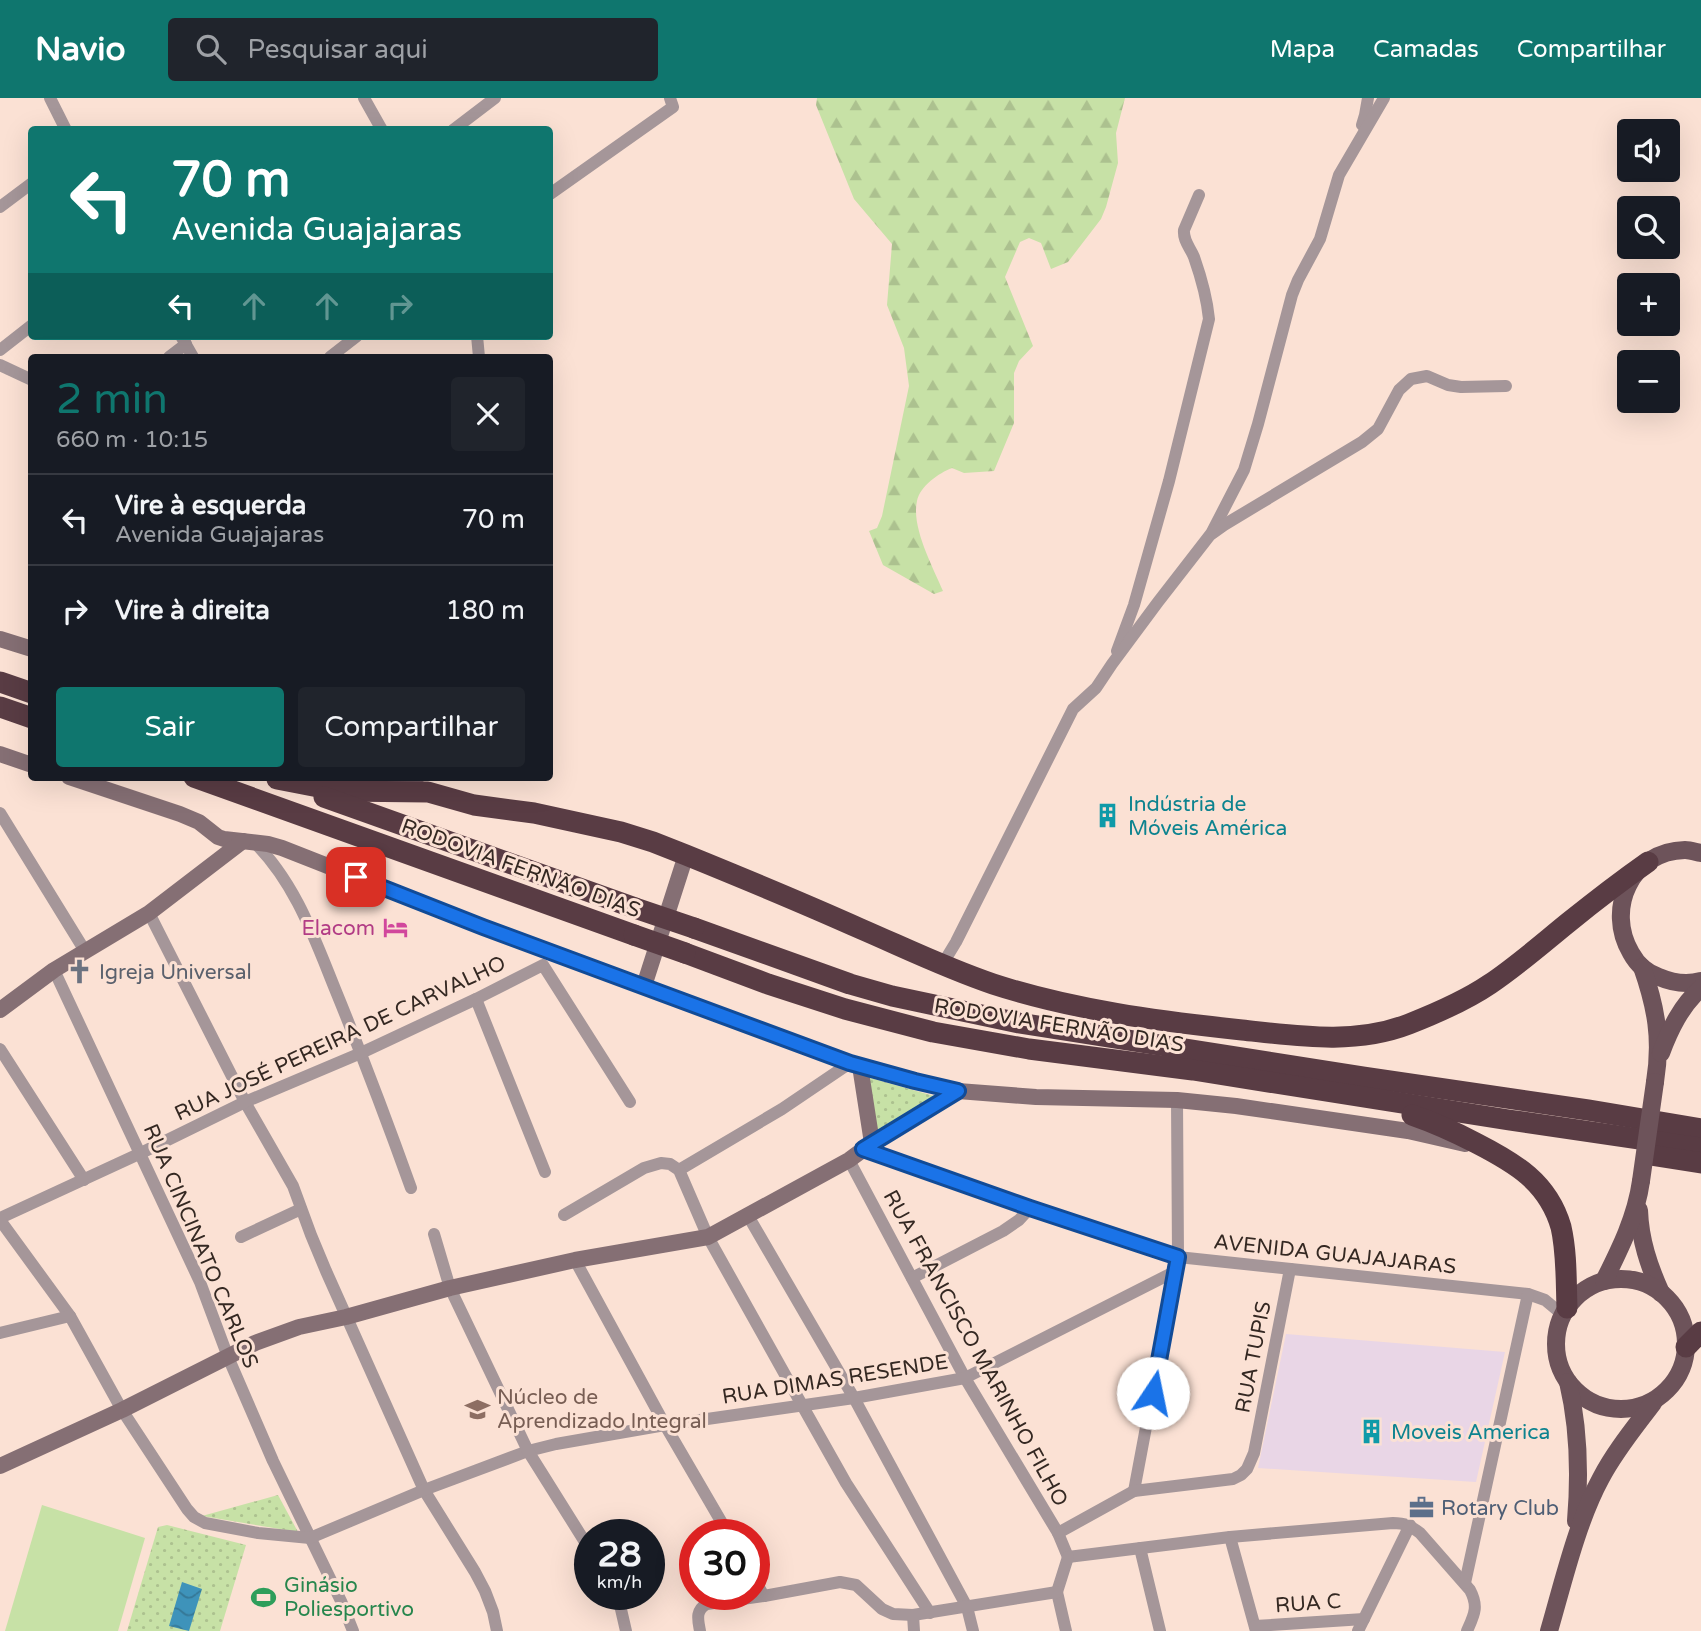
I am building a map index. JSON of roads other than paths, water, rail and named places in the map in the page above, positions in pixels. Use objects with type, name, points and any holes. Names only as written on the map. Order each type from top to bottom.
[{"type":"highway","points":[[0,682],[28,692]]},
{"type":"highway","points":[[0,707],[28,717]]},
{"type":"highway","name":"RODOVIA FERNÃO DIAS","points":[[205,781],[768,984],[845,1009],[933,1032],[1029,1049],[1193,1070],[1588,1110],[1701,1129]]},
{"type":"highway","name":"RODOVIA FERNÃO DIAS","points":[[282,781],[838,980],[892,996],[1019,1023],[1359,1087],[1509,1120],[1701,1148]]},
{"type":"highway","points":[[289,781],[339,791],[428,792],[474,805],[534,813],[621,832],[686,855],[942,965],[993,984],[1088,1009],[1199,1026],[1315,1038],[1379,1033],[1408,1024],[1466,998],[1490,984],[1594,901],[1648,862]]},
{"type":"highway","points":[[1199,1026],[1317,1058],[1359,1087],[1486,1148],[1530,1175],[1554,1210],[1561,1228],[1565,1311]]},
{"type":"highway","points":[[1509,1120],[1619,1150],[1701,1163]]},
{"type":"main road","points":[[0,639],[28,648]]},
{"type":"main road","points":[[0,754],[28,764]]},
{"type":"main road","points":[[81,781],[180,814],[199,822],[218,837],[255,842],[855,1065],[958,1091],[1036,1097],[1177,1100],[1236,1106],[1408,1131],[1486,1148]]},
{"type":"main road","points":[[400,781],[428,792]]},
{"type":"main road","points":[[0,1010],[54,970],[149,913],[255,842]]},
{"type":"main road","points":[[1701,853],[1685,850],[1666,853],[1648,862],[1632,877],[1622,897],[1619,919],[1623,940],[1642,967],[1670,982],[1691,984],[1701,981]]},
{"type":"main road","points":[[644,986],[686,855]]},
{"type":"main road","points":[[1642,967],[1654,1007],[1658,1032],[1658,1063],[1640,1189],[1639,1225],[1647,1259],[1661,1293]]},
{"type":"main road","points":[[1658,1063],[1676,1019],[1701,988]]},
{"type":"main road","points":[[855,1065],[867,1146]]},
{"type":"main road","points":[[0,1466],[122,1410],[255,1343],[299,1327],[450,1288],[575,1260],[708,1237],[849,1160],[867,1146],[958,1091]]},
{"type":"main road","points":[[1604,1281],[1628,1230],[1640,1189]]},
{"type":"main road","points":[[1549,1631],[1575,1544],[1601,1477],[1633,1428],[1656,1400],[1670,1388],[1680,1373],[1694,1340],[1685,1332],[1672,1304],[1661,1293],[1644,1283],[1624,1279],[1604,1281],[1584,1291],[1565,1311],[1557,1331],[1556,1349],[1568,1382],[1575,1417],[1579,1468],[1575,1544]]},
{"type":"main road","points":[[1568,1382],[1582,1396],[1599,1406],[1637,1408],[1656,1400]]},
{"type":"street","points":[[50,98],[64,126]]},
{"type":"street","points":[[364,98],[380,126]]},
{"type":"street","points":[[458,126],[495,98]]},
{"type":"street","points":[[1349,158],[1366,115],[1368,98]]},
{"type":"street","points":[[942,965],[1073,709],[1096,688],[1210,535],[1244,470],[1292,295],[1320,239],[1339,175],[1384,98]]},
{"type":"street","points":[[553,192],[671,103]]},
{"type":"street","points":[[0,207],[28,186]]},
{"type":"street","points":[[1112,664],[1134,606],[1169,481],[1209,319],[1193,254],[1184,237],[1184,230],[1199,195]]},
{"type":"street","points":[[0,350],[28,328]]},
{"type":"street","points":[[172,354],[184,340]]},
{"type":"street","points":[[334,354],[352,340]]},
{"type":"street","points":[[0,365],[28,378]]},
{"type":"street","points":[[1210,535],[1362,442],[1378,429],[1399,390],[1411,379],[1427,376],[1461,387],[1506,386]]},
{"type":"street","points":[[0,813],[85,951]]},
{"type":"street","points":[[255,842],[278,871],[307,920],[361,1053],[411,1188]]},
{"type":"street","points":[[149,913],[245,1102],[289,1177],[346,1317],[424,1490],[475,1572],[493,1612],[497,1631]]},
{"type":"street","name":"RUA JOSÉ PEREIRA DE CARVALHO","points":[[0,1219],[245,1102],[361,1053],[543,965],[630,1102]]},
{"type":"street","name":"RUA CINCINATO CARLOS","points":[[54,970],[200,1282],[228,1357],[273,1461],[353,1631]]},
{"type":"street","points":[[476,999],[545,1172]]},
{"type":"street","points":[[0,1049],[84,1180]]},
{"type":"street","points":[[679,1170],[855,1065]]},
{"type":"street","points":[[1058,1533],[1134,1491],[1177,1264],[1177,1100]]},
{"type":"street","name":"AVENIDA GUAJAJARAS","points":[[867,1146],[1177,1264],[1290,1269],[1528,1294],[1565,1311]]},
{"type":"street","name":"RUA FRANCISCO MARINHO FILHO","points":[[849,1160],[965,1378],[1058,1533],[1068,1557]]},
{"type":"street","points":[[564,1215],[644,1168],[661,1163],[670,1164],[679,1170],[708,1237],[846,1483],[930,1613]]},
{"type":"street","points":[[912,1278],[1003,1231],[1030,1208]]},
{"type":"street","points":[[240,1237],[301,1209]]},
{"type":"street","points":[[747,1214],[854,1398],[967,1607],[973,1631]]},
{"type":"street","points":[[0,1219],[70,1316],[122,1410],[187,1509],[200,1521],[258,1533],[310,1538]]},
{"type":"street","points":[[434,1234],[450,1288],[528,1451],[574,1524]]},
{"type":"street","points":[[575,1260],[720,1519]]},
{"type":"street","name":"RUA DIMAS RESENDE","points":[[310,1538],[424,1490],[528,1451],[556,1444],[965,1378],[1177,1264]]},
{"type":"street","name":"RUA TUPIS","points":[[1134,1491],[1233,1479],[1247,1469],[1254,1454],[1290,1269]]},
{"type":"street","points":[[1465,1583],[1528,1294]]},
{"type":"street","points":[[0,1333],[70,1316]]},
{"type":"street","points":[[1066,1631],[1057,1592],[1068,1557],[1230,1537],[1393,1523],[1410,1525],[1420,1533],[1465,1583],[1476,1608],[1469,1627]]},
{"type":"street","points":[[1358,1631],[1410,1525]]},
{"type":"street","points":[[1230,1537],[1255,1628]]},
{"type":"street","points":[[1140,1548],[1160,1631]]},
{"type":"street","points":[[770,1595],[840,1582],[848,1583],[864,1591],[882,1609],[893,1614],[913,1615],[1057,1592]]},
{"type":"street","points":[[621,1610],[626,1631]]},
{"type":"street","points":[[699,1629],[700,1610]]},
{"type":"street","points":[[913,1615],[914,1631]]},
{"type":"street","name":"RUA C","points":[[1255,1628],[1364,1619]]},
{"type":"water","points":[[182,1582],[202,1589],[189,1631],[169,1626]]},
{"type":"place","name":"Indústria de Móveis América","points":[[1108,816]]},
{"type":"place","name":"Elacom","points":[[395,928]]},
{"type":"place","name":"Igreja Universal","points":[[79,972]]},
{"type":"place","name":"Núcleo de Aprendizado Integral","points":[[477,1409]]},
{"type":"place","name":"Moveis America","points":[[1371,1432]]},
{"type":"place","name":"Rotary Club","points":[[1421,1508]]},
{"type":"place","name":"Ginásio Poliesportivo","points":[[264,1597]]}]
